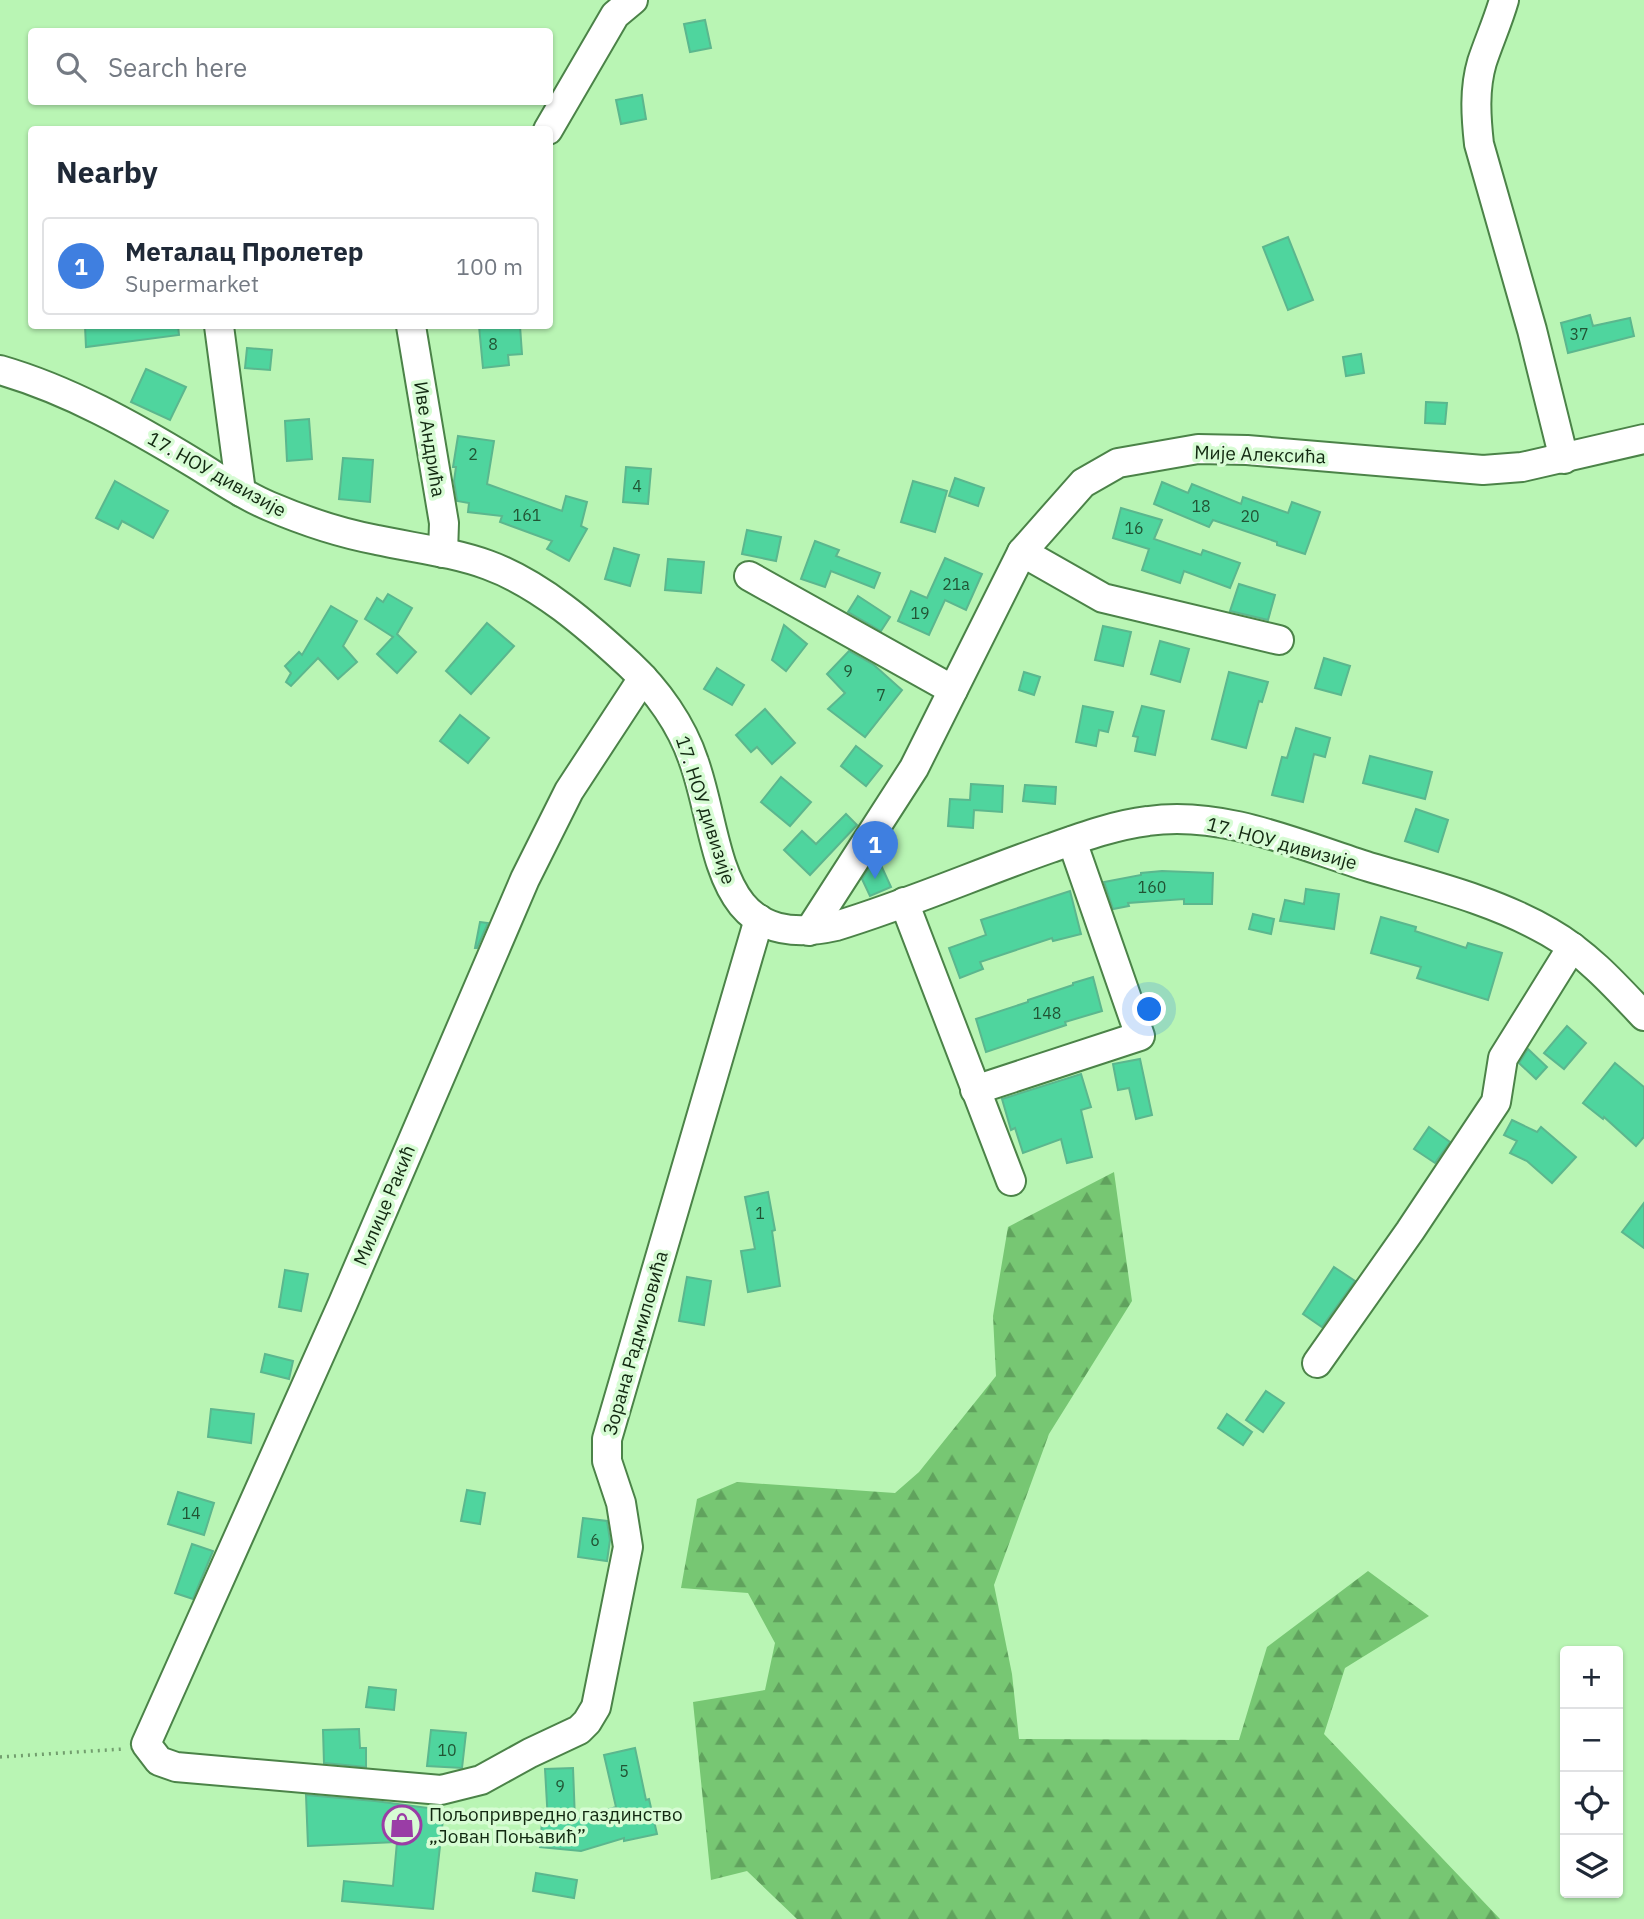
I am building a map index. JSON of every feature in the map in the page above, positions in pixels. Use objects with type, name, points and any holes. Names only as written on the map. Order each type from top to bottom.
[{"type":"street","points":[[550,126],[615,15],[633,0]]},
{"type":"street","points":[[1504,0],[1482,64],[1476,105],[1477,124],[1484,163],[1532,330],[1564,459]]},
{"type":"street","points":[[219,329],[241,492]]},
{"type":"street","name":"Иве Андрића","points":[[412,329],[444,523],[443,553]]},
{"type":"street","name":"17. НОУ дивизије","points":[[0,370],[98,409],[265,505],[317,525],[485,564],[533,588],[587,628],[643,678],[670,712],[688,745],[702,787],[720,866],[730,889],[743,907],[759,919],[784,929],[808,931],[848,922],[1072,841],[1147,821],[1192,819],[1231,825],[1468,897],[1533,923],[1572,947],[1644,1016]]},
{"type":"street","name":"Мије Алексића","points":[[808,931],[914,768],[1022,552],[1083,483],[1118,463],[1198,449],[1247,450],[1483,470],[1522,467],[1564,459],[1644,439]]},
{"type":"street","points":[[1022,552],[1103,598],[1279,640]]},
{"type":"street","points":[[749,576],[953,690]]},
{"type":"street","name":"Милице Ракић","points":[[146,1744],[343,1303],[525,879],[569,790],[643,678]]},
{"type":"street","points":[[975,1090],[1140,1036],[1072,841]]},
{"type":"street","points":[[904,902],[1011,1181]]},
{"type":"street","name":"Зорана Радмиловића","points":[[146,1744],[159,1762],[176,1768],[442,1790],[481,1780],[579,1730],[587,1722],[596,1707],[628,1547],[621,1503],[607,1461],[607,1439],[759,919]]},
{"type":"street","points":[[1317,1363],[1496,1102],[1503,1058],[1572,947]]},
{"type":"path","points":[[0,1757],[119,1751],[146,1744]]},
{"type":"green space","points":[[1114,1172],[1132,1301],[1049,1434],[994,1585],[1012,1674],[1019,1739],[1239,1740],[1267,1647],[1368,1571],[1429,1616],[1345,1668],[1324,1734],[1500,1919],[797,1919],[747,1871],[711,1880],[693,1702],[765,1690],[775,1643],[748,1593],[681,1588],[697,1499],[737,1482],[895,1493],[919,1472],[996,1376],[993,1316],[1008,1227]]},
{"type":"building","points":[[705,20],[711,48],[690,52],[684,24]]},
{"type":"building","points":[[642,95],[646,119],[621,124],[616,100]]},
{"type":"building","points":[[1288,237],[1313,300],[1288,310],[1263,247]]},
{"type":"building","points":[[1590,315],[1593,326],[1630,318],[1634,336],[1568,353],[1561,323]]},
{"type":"building","points":[[85,329],[178,329],[179,335],[86,347]]},
{"type":"building","points":[[479,329],[520,329],[522,354],[508,355],[509,365],[483,368]]},
{"type":"building","points":[[247,348],[272,350],[270,370],[245,368]]},
{"type":"building","points":[[1361,354],[1364,373],[1346,376],[1343,357]]},
{"type":"building","points":[[146,369],[186,387],[170,420],[131,402]]},
{"type":"building","points":[[1426,402],[1447,403],[1445,424],[1425,423]]},
{"type":"building","points":[[309,419],[312,459],[287,461],[285,421]]},
{"type":"building","points":[[458,436],[494,441],[487,484],[562,511],[566,496],[587,502],[581,526],[587,529],[569,561],[547,549],[552,541],[500,522],[502,516],[468,512],[469,503],[457,501],[454,481],[456,467],[453,467]]},
{"type":"building","points":[[343,458],[373,460],[370,502],[339,499]]},
{"type":"building","points":[[626,467],[651,469],[648,504],[623,502]]},
{"type":"building","points":[[955,478],[984,488],[978,506],[949,496]]},
{"type":"building","points":[[115,481],[168,511],[153,538],[122,521],[118,529],[96,518]]},
{"type":"building","points":[[913,481],[947,491],[935,532],[901,522]]},
{"type":"building","points":[[1162,482],[1188,493],[1192,484],[1241,504],[1243,497],[1288,513],[1292,502],[1320,512],[1305,554],[1213,520],[1209,527],[1154,504]]},
{"type":"building","points":[[1121,508],[1162,520],[1154,539],[1201,555],[1203,550],[1240,563],[1230,588],[1184,571],[1180,583],[1142,570],[1149,549],[1113,538]]},
{"type":"building","points":[[747,530],[781,537],[776,561],[742,554]]},
{"type":"building","points":[[815,541],[839,550],[836,556],[880,573],[874,588],[831,571],[825,587],[801,579]]},
{"type":"building","points":[[614,548],[639,555],[630,586],[605,579]]},
{"type":"building","points":[[945,558],[982,574],[966,610],[945,600],[929,635],[898,621],[911,591],[927,598]]},
{"type":"building","points":[[668,559],[704,562],[701,593],[665,590]]},
{"type":"building","points":[[1239,584],[1275,595],[1268,620],[1230,611]]},
{"type":"building","points":[[388,594],[412,608],[397,634],[416,652],[397,673],[377,654],[393,637],[365,619],[377,598],[383,602]]},
{"type":"building","points":[[858,596],[890,617],[881,631],[848,612]]},
{"type":"building","points":[[331,606],[357,621],[343,646],[357,662],[338,679],[318,658],[291,686],[286,682],[291,673],[285,666],[299,652],[302,655]]},
{"type":"building","points":[[487,623],[514,646],[471,694],[446,671]]},
{"type":"building","points":[[784,625],[807,644],[786,671],[772,660]]},
{"type":"building","points":[[1103,626],[1131,632],[1123,666],[1095,660]]},
{"type":"building","points":[[1160,641],[1189,649],[1180,682],[1151,674]]},
{"type":"building","points":[[849,651],[874,665],[902,690],[865,737],[828,709],[845,693],[827,674]]},
{"type":"building","points":[[1324,658],[1350,666],[1341,695],[1315,688]]},
{"type":"building","points":[[717,668],[744,685],[732,705],[704,689]]},
{"type":"building","points":[[1024,672],[1040,677],[1034,695],[1019,690]]},
{"type":"building","points":[[1229,672],[1268,682],[1262,702],[1259,701],[1246,748],[1212,739]]},
{"type":"building","points":[[1083,706],[1113,712],[1108,732],[1099,730],[1096,746],[1076,742]]},
{"type":"building","points":[[1142,706],[1164,711],[1155,755],[1135,751],[1138,737],[1133,736]]},
{"type":"building","points":[[765,709],[795,743],[772,764],[757,747],[751,752],[736,735]]},
{"type":"building","points":[[460,715],[489,738],[468,763],[440,741]]},
{"type":"building","points":[[1296,728],[1330,738],[1325,757],[1314,754],[1303,802],[1272,795],[1282,757],[1287,758]]},
{"type":"building","points":[[856,746],[882,766],[866,786],[841,766]]},
{"type":"building","points":[[1370,756],[1432,772],[1425,799],[1363,783]]},
{"type":"building","points":[[781,777],[811,802],[790,826],[761,802]]},
{"type":"building","points":[[971,784],[1003,786],[1002,812],[974,810],[973,828],[948,826],[950,799],[970,800]]},
{"type":"building","points":[[1025,785],[1056,787],[1055,804],[1023,801]]},
{"type":"building","points":[[1416,809],[1448,820],[1438,852],[1405,841]]},
{"type":"building","points":[[846,814],[857,825],[810,875],[784,850],[802,831],[816,844]]},
{"type":"building","points":[[880,863],[891,887],[870,896],[862,879],[870,867]]},
{"type":"building","points":[[1162,871],[1213,873],[1212,904],[1184,904],[1184,899],[1128,903],[1129,906],[1113,909],[1104,882]]},
{"type":"building","points":[[1306,889],[1339,894],[1334,929],[1280,921],[1285,900],[1304,904]]},
{"type":"building","points":[[1070,891],[1081,934],[1053,941],[1052,938],[980,962],[983,969],[960,978],[949,948],[986,935],[981,920]]},
{"type":"building","points":[[1253,914],[1274,919],[1271,934],[1249,929]]},
{"type":"building","points":[[1381,917],[1416,927],[1415,931],[1466,948],[1468,943],[1502,953],[1488,1000],[1417,978],[1421,967],[1371,953]]},
{"type":"building","points":[[480,922],[488,923],[475,948]]},
{"type":"building","points":[[1093,977],[1102,1011],[986,1052],[976,1019]]},
{"type":"building","points":[[1567,1026],[1586,1043],[1564,1069],[1544,1053]]},
{"type":"building","points":[[1528,1049],[1547,1067],[1536,1079],[1519,1063]]},
{"type":"building","points":[[1140,1059],[1152,1115],[1136,1119],[1129,1088],[1118,1090],[1113,1064]]},
{"type":"building","points":[[1615,1063],[1644,1087],[1644,1137],[1636,1146],[1604,1117],[1603,1119],[1583,1103]]},
{"type":"building","points":[[1081,1074],[1091,1107],[1081,1110],[1092,1157],[1067,1163],[1061,1139],[1023,1153],[1015,1128],[1011,1130],[1002,1099]]},
{"type":"building","points":[[1512,1120],[1537,1132],[1541,1127],[1576,1157],[1552,1183],[1527,1161],[1510,1153],[1517,1141],[1504,1135]]},
{"type":"building","points":[[1429,1127],[1450,1142],[1435,1163],[1414,1149]]},
{"type":"building","points":[[768,1192],[775,1230],[772,1231],[780,1286],[748,1292],[741,1251],[755,1249],[745,1197]]},
{"type":"building","points":[[1644,1203],[1644,1248],[1622,1232]]},
{"type":"building","points":[[1334,1267],[1355,1281],[1322,1327],[1303,1314]]},
{"type":"building","points":[[285,1270],[308,1274],[301,1311],[279,1307]]},
{"type":"building","points":[[687,1277],[711,1281],[704,1325],[679,1321]]},
{"type":"building","points":[[265,1354],[293,1361],[289,1379],[261,1372]]},
{"type":"building","points":[[1266,1391],[1284,1403],[1263,1432],[1246,1420]]},
{"type":"building","points":[[211,1409],[254,1414],[251,1443],[208,1437]]},
{"type":"building","points":[[1227,1414],[1252,1432],[1243,1445],[1218,1428]]},
{"type":"building","points":[[467,1490],[485,1493],[480,1524],[461,1521]]},
{"type":"building","points":[[178,1492],[214,1503],[204,1535],[168,1524]]},
{"type":"building","points":[[583,1518],[607,1521],[610,1540],[607,1561],[578,1557]]},
{"type":"building","points":[[192,1544],[213,1551],[193,1599],[175,1593]]},
{"type":"building","points":[[369,1687],[396,1690],[394,1710],[366,1707]]},
{"type":"building","points":[[359,1729],[360,1748],[366,1748],[366,1767],[324,1763],[323,1730]]},
{"type":"building","points":[[431,1730],[466,1733],[462,1768],[427,1766]]},
{"type":"building","points":[[635,1748],[646,1800],[649,1799],[657,1834],[624,1841],[624,1838],[581,1851],[540,1847],[542,1821],[548,1822],[545,1769],[573,1768],[575,1820],[616,1807],[604,1755]]},
{"type":"building","points":[[306,1795],[444,1810],[433,1909],[342,1901],[344,1881],[393,1886],[397,1842],[308,1846]]},
{"type":"building","points":[[536,1873],[577,1880],[574,1898],[533,1891]]},
{"type":"place","name":"Металац Пролетер","points":[[875,879]]},
{"type":"place","name":"Пољопривредно газдинство „Јован Поњавић”","points":[[402,1825]]}]
